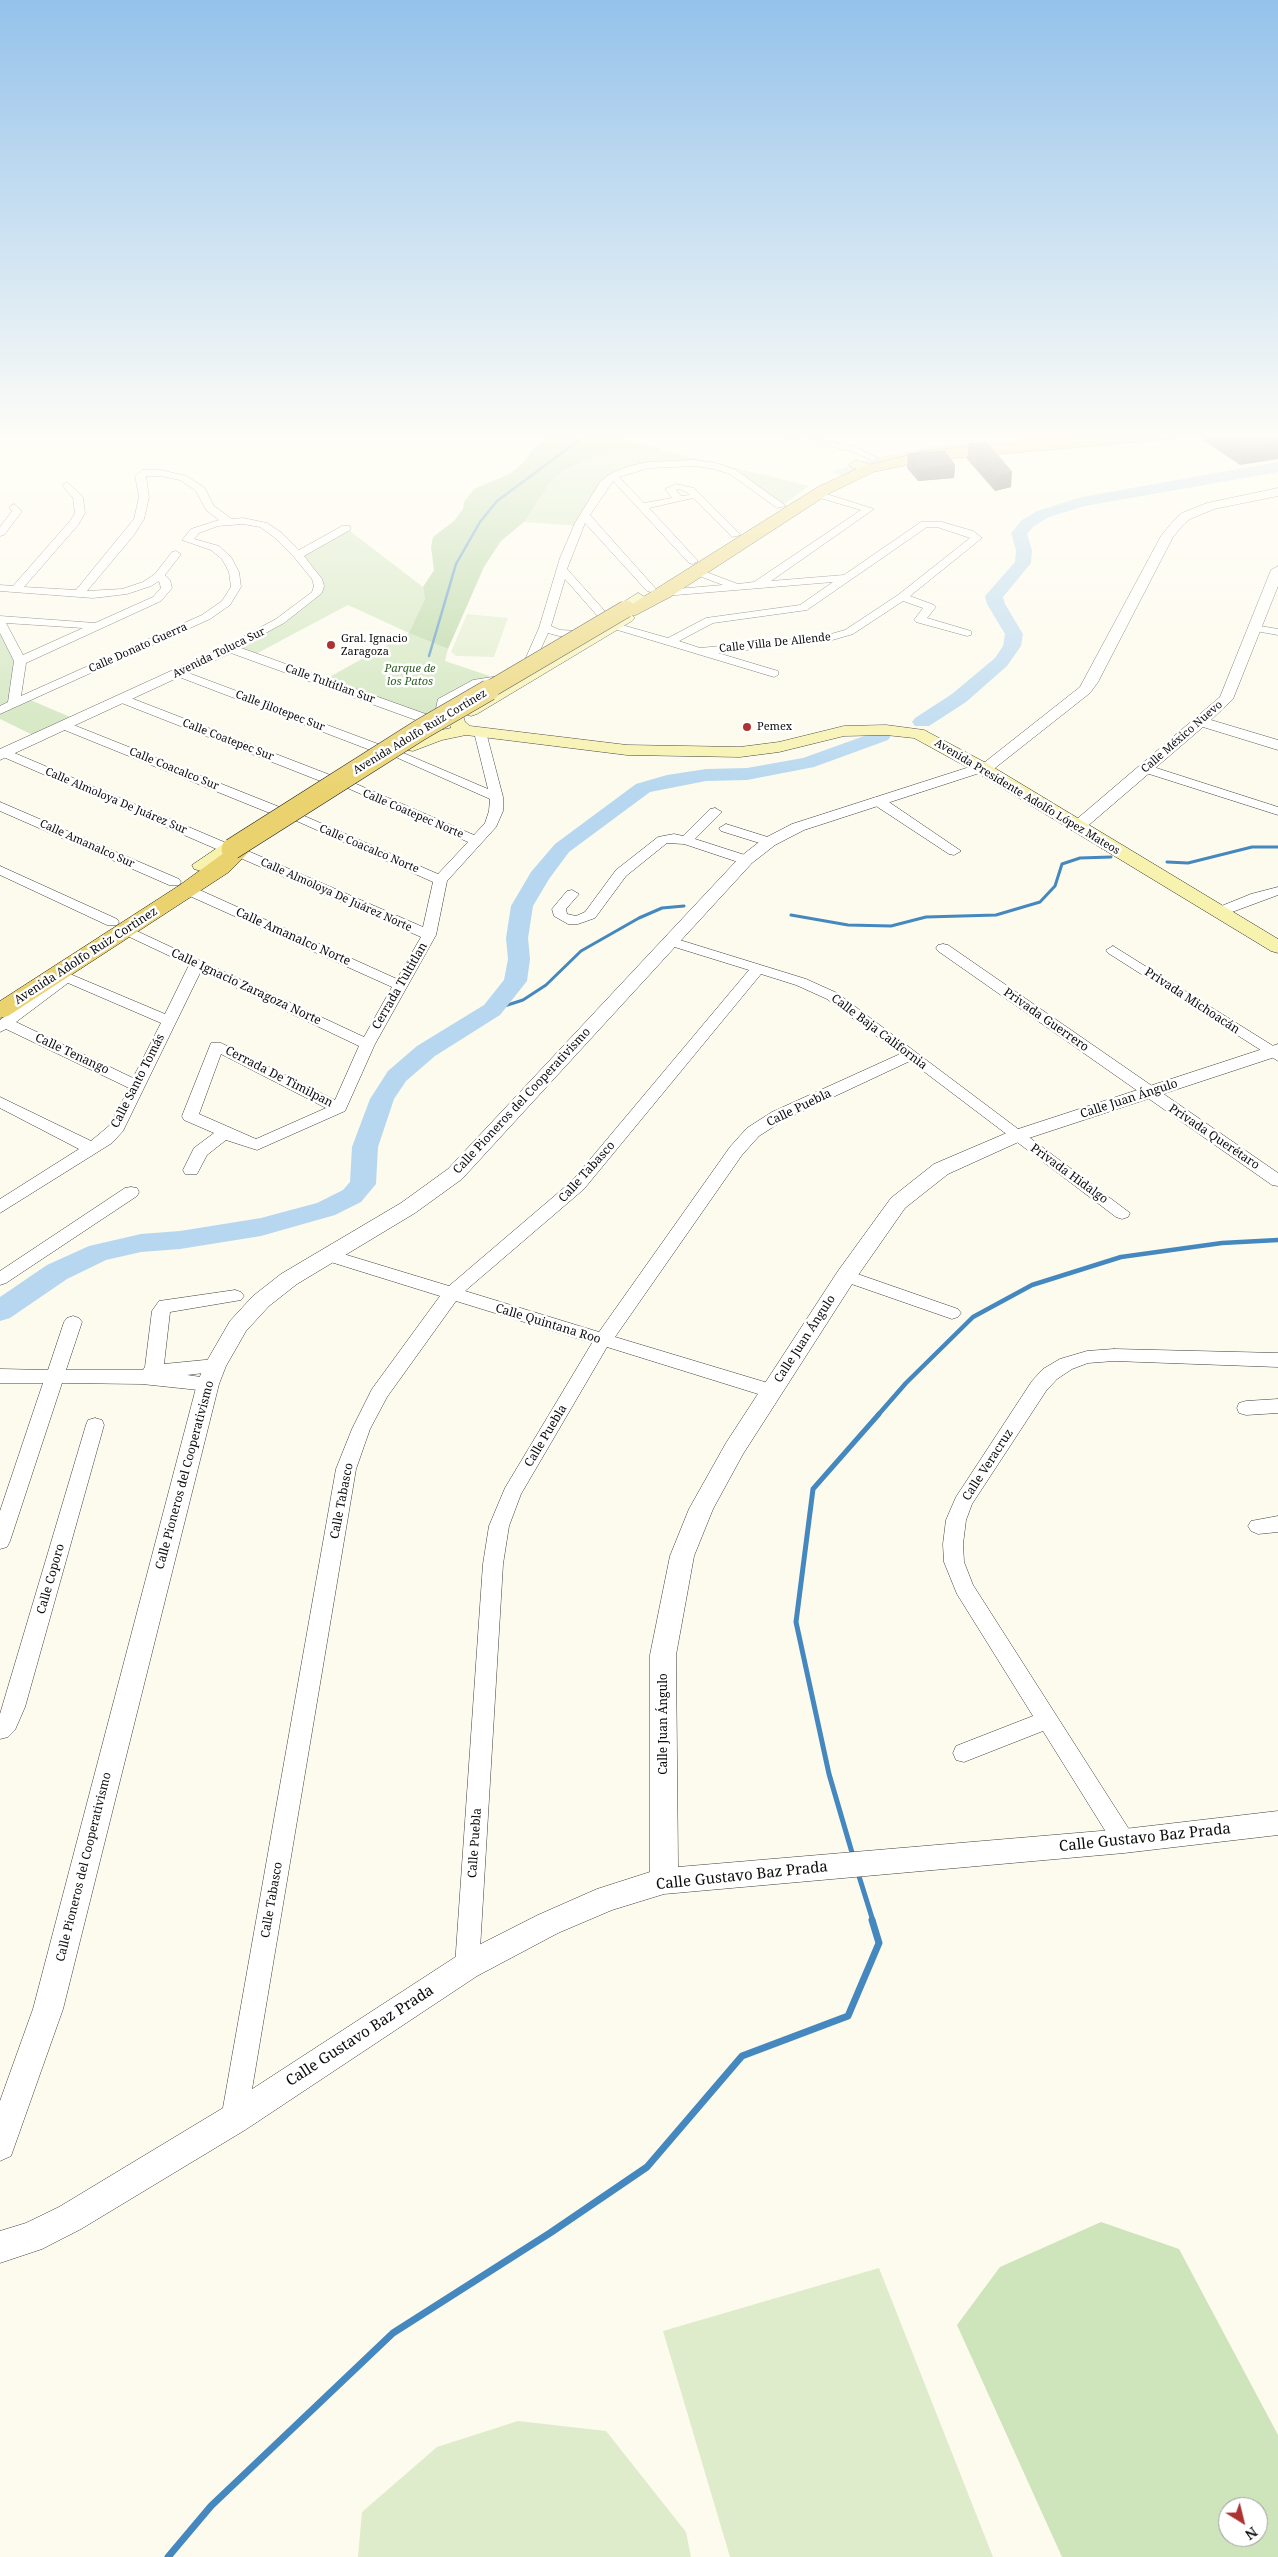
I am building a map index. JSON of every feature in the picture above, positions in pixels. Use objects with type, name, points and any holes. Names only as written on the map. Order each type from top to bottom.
[{"type":"main road","name":"Avenida Adolfo Ruiz Cortinez","points":[[696,566],[711,554]]},
{"type":"main road","name":"Avenida Adolfo Ruiz Cortinez","points":[[390,753],[437,736],[484,702],[716,554]]},
{"type":"main road","name":"Avenida Adolfo Ruiz Cortinez","points":[[227,856],[427,730],[643,600]]},
{"type":"main road","name":"Avenida Adolfo Ruiz Cortinez","points":[[0,992],[119,926],[390,753],[453,724],[499,680],[580,634],[610,622]]},
{"type":"main road","points":[[453,724],[454,713],[457,710],[529,669],[545,653]]},
{"type":"main road","points":[[484,702],[481,710],[483,715],[504,727]]},
{"type":"main road","name":"Avenida Presidente Adolfo López Mateos","points":[[453,724],[472,723],[625,743],[729,746],[765,743],[840,725],[894,723],[922,728],[936,734],[1224,910],[1278,947]]},
{"type":"main road","name":"Avenida Presidente Adolfo López Mateos","points":[[453,724],[627,750],[714,752],[760,750],[844,731],[886,730],[928,738],[986,766]]},
{"type":"main road","name":"Avenida Presidente Adolfo López Mateos","points":[[1224,910],[1278,937]]},
{"type":"main road","name":"Avenida Adolfo Ruiz Cortinez","points":[[2,1020],[62,975],[119,926]]},
{"type":"street","points":[[16,589],[46,554]]},
{"type":"street","points":[[78,595],[112,554]]},
{"type":"street","points":[[0,588],[78,595],[123,592],[147,584],[158,576],[176,554]]},
{"type":"street","name":"Calle Donato Guerra","points":[[0,710],[206,617],[226,603],[236,587],[234,572],[223,554]]},
{"type":"street","points":[[530,662],[545,628],[561,568],[567,554]]},
{"type":"street","points":[[611,554],[643,600],[739,587],[846,578]]},
{"type":"street","points":[[685,554],[696,566],[739,587]]},
{"type":"street","points":[[756,586],[802,554]]},
{"type":"street","name":"Calle Villa De Allende","points":[[846,578],[880,554]]},
{"type":"street","name":"Calle Villa De Allende","points":[[700,651],[810,641],[839,636],[860,626],[902,597],[956,554]]},
{"type":"street","name":"Calle Pioneros del Cooperativismo","points":[[0,2145],[48,2009],[211,1375],[238,1326],[261,1301],[289,1279],[408,1208],[455,1174],[746,860],[769,842],[798,827],[986,766],[1085,690],[1158,554]]},
{"type":"street","name":"Avenida Toluca Sur","points":[[3,754],[178,673],[280,621],[318,593],[317,579],[298,555]]},
{"type":"street","points":[[561,568],[610,622],[774,673]]},
{"type":"street","name":"Calle México Nuevo","points":[[1081,824],[1146,769],[1230,693],[1278,570]]},
{"type":"street","points":[[20,661],[157,599],[164,594],[167,584],[158,576]]},
{"type":"street","points":[[670,642],[710,620],[803,608],[846,578]]},
{"type":"street","points":[[902,597],[930,607],[920,620],[967,633]]},
{"type":"street","points":[[14,704],[20,661],[0,620],[96,626]]},
{"type":"street","points":[[545,628],[559,633],[580,634]]},
{"type":"street","points":[[1254,628],[1278,632]]},
{"type":"street","name":"Calle Tultitlan Sur","points":[[230,648],[453,724]]},
{"type":"street","name":"Calle Jilotepec Sur","points":[[178,673],[390,753],[497,797]]},
{"type":"street","name":"Calle Coatepec Sur","points":[[123,699],[341,784]]},
{"type":"street","points":[[1200,721],[1278,745]]},
{"type":"street","points":[[440,880],[491,824],[496,811],[497,797],[453,724]]},
{"type":"street","name":"Calle Coacalco Sur","points":[[66,726],[290,816]]},
{"type":"street","name":"Calle Almoloya De Juárez Sur","points":[[3,754],[227,856]]},
{"type":"street","points":[[1146,769],[1278,811]]},
{"type":"street","name":"Calle Coatepec Norte","points":[[341,784],[477,841]]},
{"type":"street","points":[[878,801],[954,850]]},
{"type":"street","name":"Calle Amanalco Sur","points":[[0,806],[181,886]]},
{"type":"street","points":[[686,840],[715,812]]},
{"type":"street","name":"Calle Coacalco Norte","points":[[290,816],[440,880]]},
{"type":"street","points":[[726,828],[769,842]]},
{"type":"street","points":[[572,894],[559,909],[561,916],[568,920],[578,920],[596,910],[621,873],[654,845],[674,838],[686,840],[746,860]]},
{"type":"street","name":"Calle Almoloya De Juárez Norte","points":[[227,856],[429,935]]},
{"type":"street","name":"Calle Ignacio Zaragoza Norte","points":[[0,870],[367,1044]]},
{"type":"street","name":"Cerrada Tultitlan","points":[[339,1108],[367,1044],[429,935],[440,880]]},
{"type":"street","name":"Calle Amanalco Norte","points":[[181,886],[399,985]]},
{"type":"street","points":[[1224,910],[1278,891]]},
{"type":"street","name":"Calle Baja California","points":[[670,941],[801,982],[832,996],[1016,1136]]},
{"type":"street","name":"Privada Guerrero","points":[[943,948],[1150,1093]]},
{"type":"street","name":"Privada Michoacán","points":[[1113,950],[1276,1053]]},
{"type":"street","name":"Calle Santo Tomás","points":[[4,1199],[91,1148],[106,1138],[117,1127],[197,964]]},
{"type":"street","name":"Calle Tabasco","points":[[234,2119],[346,1469],[361,1429],[379,1394],[451,1294],[578,1185],[759,968]]},
{"type":"street","points":[[62,975],[168,1022]]},
{"type":"street","name":"Calle Tenango","points":[[2,1020],[138,1086]]},
{"type":"street","name":"Cerrada De Timilpan","points":[[216,1046],[339,1108],[257,1144],[230,1135],[190,1116],[216,1046]]},
{"type":"street","name":"Calle Juan Ángulo","points":[[664,1881],[664,1655],[670,1610],[682,1556],[702,1510],[734,1449],[846,1276],[898,1203],[918,1185],[941,1169],[1016,1136],[1276,1053]]},
{"type":"street","name":"Calle Puebla","points":[[467,1966],[493,1564],[499,1526],[512,1493],[602,1341],[736,1151],[753,1132],[778,1116],[911,1055]]},
{"type":"street","name":"Privada Querétaro","points":[[1150,1093],[1278,1181]]},
{"type":"street","points":[[0,1102],[91,1148]]},
{"type":"street","points":[[191,1170],[212,1127]]},
{"type":"street","points":[[200,1152],[222,1135],[230,1135]]},
{"type":"street","name":"Privada Hidalgo","points":[[1016,1136],[1122,1213]]},
{"type":"street","points":[[0,1279],[131,1192]]},
{"type":"street","name":"Calle Quintana Roo","points":[[327,1255],[602,1341],[771,1391]]},
{"type":"street","points":[[846,1276],[952,1313]]},
{"type":"street","points":[[150,1376],[161,1311],[165,1305],[174,1302],[235,1296]]},
{"type":"street","points":[[0,1541],[73,1322]]},
{"type":"street","name":"Calle Veracruz","points":[[1124,1841],[964,1588],[954,1562],[953,1544],[956,1520],[964,1502],[1039,1386],[1050,1374],[1066,1364],[1087,1357],[1114,1355],[1278,1360]]},
{"type":"street","points":[[0,1376],[211,1375]]},
{"type":"street","points":[[1246,1408],[1278,1406]]},
{"type":"street","name":"Calle Coporo","points":[[0,1730],[7,1723],[14,1707],[95,1425]]},
{"type":"street","points":[[1258,1526],[1278,1524]]},
{"type":"street","points":[[964,1752],[1047,1720]]},
{"type":"street","name":"Calle Gustavo Baz Prada","points":[[0,2248],[30,2238],[70,2218],[234,2119],[467,1966],[548,1924],[607,1898],[664,1881],[1124,1841],[1278,1823]]},
{"type":"green space","name":"Parque de los Patos","points":[[380,554],[423,587],[425,599],[410,633],[448,649],[445,661],[490,676],[451,708],[429,720],[322,681],[409,633],[348,605],[252,656],[230,648],[280,621],[319,586],[298,555]]},
{"type":"green space","points":[[432,554],[492,554],[484,567],[448,649],[409,633],[425,599],[423,587],[434,570]]},
{"type":"green space","points":[[467,614],[508,618],[494,657],[456,656],[451,652]]},
{"type":"green space","points":[[0,622],[20,661],[14,704],[26,698],[77,720],[39,738],[0,719]]},
{"type":"green space","points":[[1101,2222],[1179,2249],[1278,2435],[1278,2557],[1062,2557],[957,2325],[1000,2267]]},
{"type":"green space","points":[[879,2268],[993,2557],[730,2557],[663,2331]]},
{"type":"green space","points":[[518,2421],[606,2431],[686,2532],[691,2557],[358,2557],[362,2512],[437,2447]]},
{"type":"waterway","points":[[429,656],[456,564],[462,554]]},
{"type":"waterway","points":[[922,722],[959,698],[1001,662],[1012,646],[1014,634],[996,604],[994,596],[1023,563],[1024,554]]},
{"type":"waterway","points":[[0,1311],[57,1272],[99,1252],[141,1243],[180,1240],[261,1227],[326,1209],[352,1196],[363,1184],[365,1147],[382,1099],[397,1076],[426,1051],[492,1010],[515,981],[519,959],[517,938],[522,906],[539,877],[562,848],[643,788],[667,781],[706,775],[747,774],[807,763],[881,736]]},
{"type":"waterway","points":[[1167,862],[1188,863],[1252,847],[1278,847]]},
{"type":"waterway","points":[[791,915],[848,925],[891,926],[926,917],[996,915],[1040,902],[1055,886],[1062,864],[1080,858],[1111,857]]},
{"type":"waterway","points":[[492,1010],[523,1000],[546,985],[581,951],[639,918],[662,908],[684,906]]},
{"type":"waterway","points":[[878,1415],[906,1383],[973,1317],[1032,1285],[1121,1257],[1222,1243],[1278,1240]]},
{"type":"waterway","points":[[853,1856],[829,1774],[796,1622],[813,1489],[879,1414]]},
{"type":"waterway","points":[[858,1873],[873,1921]]},
{"type":"waterway","points":[[168,2557],[211,2506],[393,2333],[550,2233],[647,2167],[742,2056],[848,2016],[879,1943],[872,1920]]},
{"type":"place","name":"Gral. Ignacio Zaragoza","points":[[331,645]]},
{"type":"place","name":"Pemex","points":[[747,727]]}]
